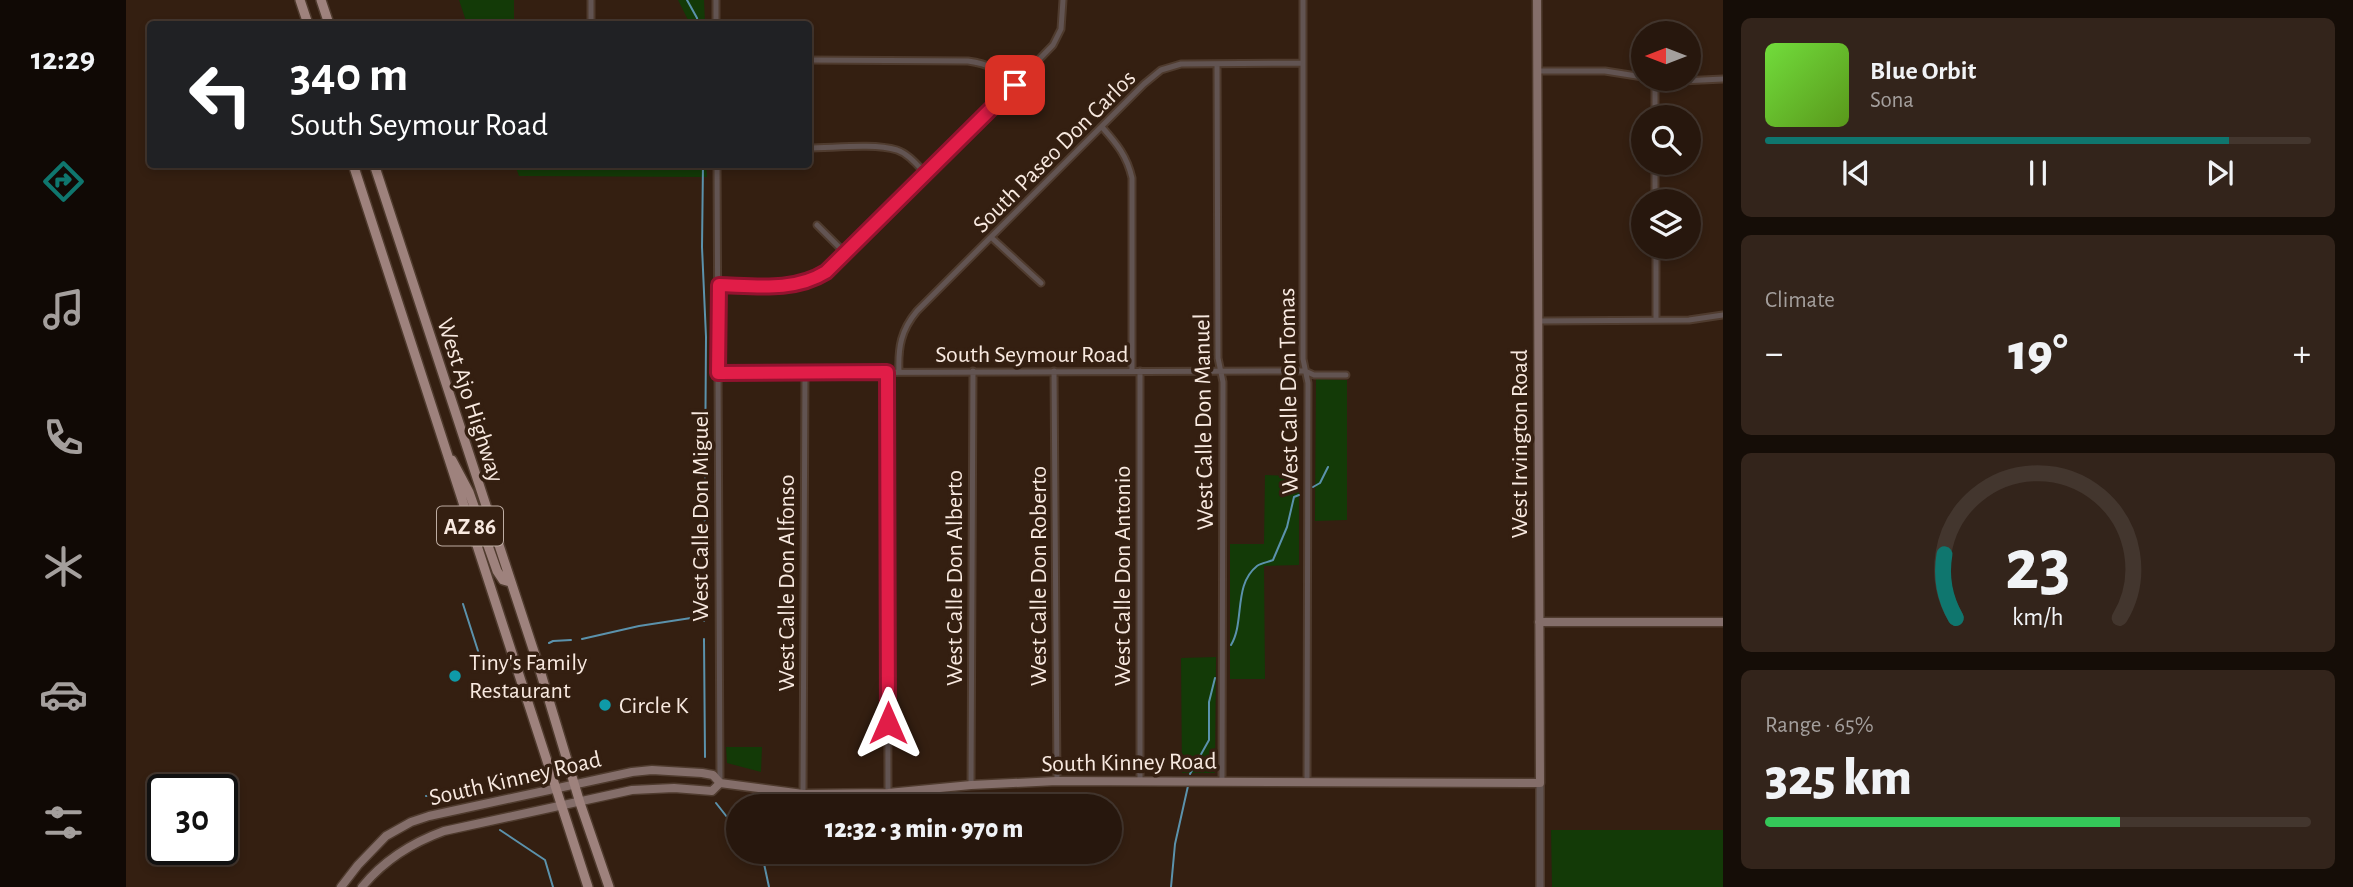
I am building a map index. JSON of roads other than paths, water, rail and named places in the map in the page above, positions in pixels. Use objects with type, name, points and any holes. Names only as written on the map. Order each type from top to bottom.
[{"type":"main road","points":[[300,0],[307,21]]},
{"type":"main road","points":[[321,0],[328,21]]},
{"type":"main road","name":"West Irvington Road","points":[[1537,0],[1540,783]]},
{"type":"main road","name":"West Ajo Highway","points":[[355,168],[588,887]]},
{"type":"main road","name":"West Ajo Highway","points":[[375,168],[608,887]]},
{"type":"main road","points":[[445,450],[463,479],[497,571],[503,580],[510,582]]},
{"type":"main road","points":[[1539,622],[1723,622]]},
{"type":"main road","name":"South Kinney Road","points":[[341,887],[386,836],[411,822],[445,811],[574,783],[652,770],[702,773],[713,775],[720,783],[803,794],[888,793],[971,785],[1057,781],[1540,783]]},
{"type":"main road","name":"South Kinney Road","points":[[362,887],[396,855],[422,839],[497,818],[563,807],[632,790],[653,788],[712,791],[720,783]]},
{"type":"street","points":[[591,0],[591,21]]},
{"type":"street","points":[[716,0],[716,21]]},
{"type":"street","points":[[719,285],[790,286],[811,281],[826,272],[1054,45],[1061,29],[1063,0]]},
{"type":"street","name":"West Calle Don Tomas","points":[[1303,0],[1307,782]]},
{"type":"street","points":[[812,60],[968,61],[986,64],[1015,85]]},
{"type":"street","name":"South Paseo Don Carlos","points":[[899,372],[898,349],[908,323],[1144,84],[1161,70],[1181,64],[1303,63]]},
{"type":"street","name":"West Calle Don Manuel","points":[[1217,64],[1218,358],[1223,382],[1222,780]]},
{"type":"street","points":[[1537,71],[1605,71],[1631,75]]},
{"type":"street","points":[[1701,80],[1723,79]]},
{"type":"street","points":[[1102,127],[1123,152],[1132,178],[1132,371]]},
{"type":"street","points":[[812,148],[898,150],[909,156],[926,175]]},
{"type":"street","name":"West Calle Don Miguel","points":[[717,168],[720,783]]},
{"type":"street","points":[[817,225],[846,254]]},
{"type":"street","points":[[992,237],[1041,283]]},
{"type":"street","points":[[1656,259],[1656,319]]},
{"type":"street","points":[[1538,321],[1689,320],[1723,315]]},
{"type":"street","name":"South Seymour Road","points":[[718,373],[1221,370],[1305,371],[1314,375],[1346,375]]},
{"type":"street","name":"West Calle Don Roberto","points":[[1054,371],[1057,781]]},
{"type":"street","name":"West Calle Don Antonio","points":[[1140,371],[1140,781]]},
{"type":"street","name":"West Calle Don Alfonso","points":[[803,794],[805,372]]},
{"type":"street","points":[[887,372],[888,793]]},
{"type":"street","name":"West Calle Don Alberto","points":[[971,785],[972,372]]},
{"type":"street","name":"West Irvington Road","points":[[1539,887],[1540,783]]},
{"type":"waterway","points":[[687,0],[698,21]]},
{"type":"waterway","points":[[703,168],[702,247],[706,337],[704,621]]},
{"type":"waterway","points":[[1313,487],[1320,483],[1328,467]]},
{"type":"waterway","points":[[1231,645],[1238,626],[1245,583],[1257,566],[1273,560],[1287,527],[1294,497],[1299,495]]},
{"type":"waterway","points":[[463,604],[479,654],[486,659],[493,658]]},
{"type":"waterway","points":[[582,639],[639,626],[704,616]]},
{"type":"waterway","points":[[704,639],[705,757]]},
{"type":"waterway","points":[[549,643],[571,640]]},
{"type":"waterway","points":[[1190,774],[1209,740],[1209,702],[1215,678]]},
{"type":"waterway","points":[[1171,887],[1175,844],[1188,786]]},
{"type":"waterway","points":[[426,796],[447,794],[453,799]]},
{"type":"waterway","points":[[716,803],[726,816]]},
{"type":"waterway","points":[[500,830],[545,860],[553,887]]},
{"type":"waterway","points":[[764,864],[769,887]]},
{"type":"place","name":"Tiny's Family Restaurant","points":[[455,676]]},
{"type":"place","name":"Circle K","points":[[605,705]]}]
